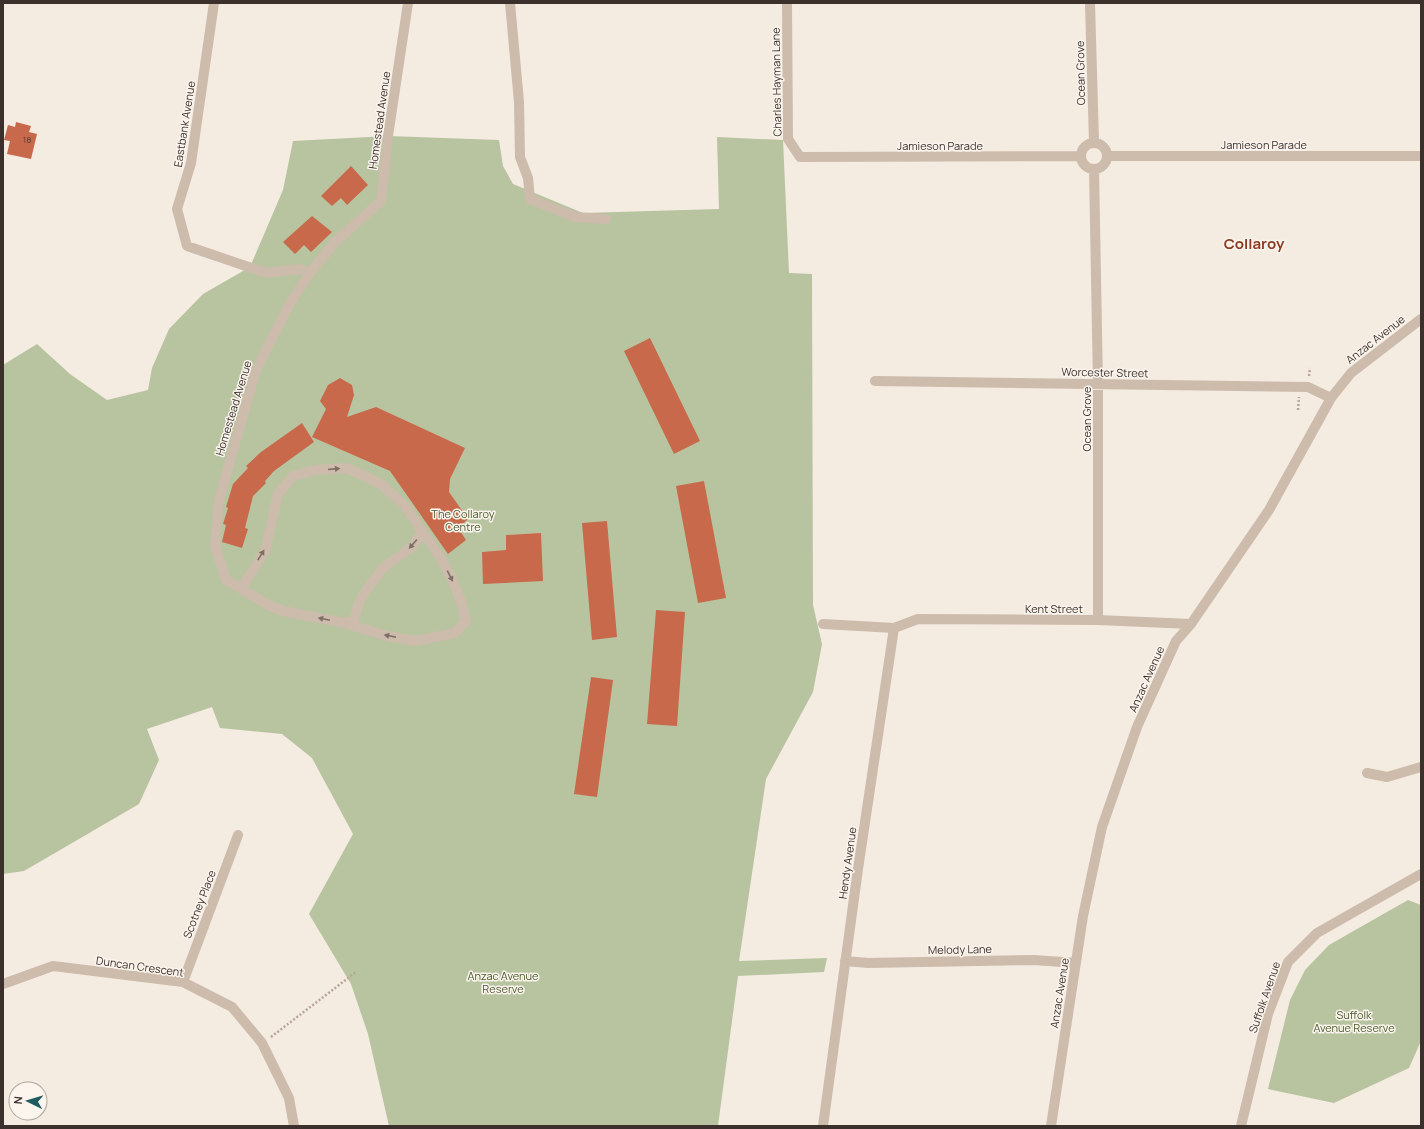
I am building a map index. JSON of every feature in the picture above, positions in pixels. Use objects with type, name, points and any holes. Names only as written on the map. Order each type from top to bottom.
[{"type":"street","name":"Eastbank Avenue","points":[[214,3],[191,163],[177,209],[187,246],[266,273],[299,269],[310,273]]},
{"type":"street","name":"Homestead Avenue","points":[[408,3],[380,201],[335,242],[310,273],[290,303],[256,370],[219,500],[215,545],[226,580],[268,605],[283,611],[345,623],[388,636],[416,641],[455,633],[466,621],[462,599],[439,554],[422,531]]},
{"type":"street","points":[[510,3],[518,102],[520,157],[528,178],[530,199],[575,217],[606,219]]},
{"type":"street","name":"Charles Hayman Lane","points":[[787,3],[788,139],[800,157]]},
{"type":"street","name":"Ocean Grove","points":[[1090,3],[1094,142]]},
{"type":"street","points":[[1094,142],[1103,146],[1107,156],[1103,165],[1094,169],[1084,165],[1080,156],[1084,146],[1094,142]]},
{"type":"street","name":"Jamieson Parade","points":[[800,157],[1080,156]]},
{"type":"street","name":"Jamieson Parade","points":[[1107,156],[1421,156]]},
{"type":"street","name":"Ocean Grove","points":[[1094,169],[1098,384],[1098,620]]},
{"type":"street","name":"Anzac Avenue","points":[[1051,1126],[1083,916],[1102,827],[1137,727],[1176,641],[1191,624],[1268,510],[1331,398],[1351,373],[1421,319]]},
{"type":"street","name":"Worcester Street","points":[[875,381],[1308,387],[1331,398]]},
{"type":"street","points":[[241,589],[265,550],[278,494],[293,476],[315,470],[347,468],[381,484],[406,507],[422,531],[413,546],[384,567],[360,600],[354,620],[345,623]]},
{"type":"street","name":"Kent Street","points":[[894,628],[918,619],[1098,620],[1191,624]]},
{"type":"street","points":[[824,624],[894,628]]},
{"type":"street","name":"Hendy Avenue","points":[[823,1126],[845,961],[894,628]]},
{"type":"street","points":[[1367,773],[1387,777],[1421,767]]},
{"type":"street","name":"Scotney Place","points":[[183,982],[238,835]]},
{"type":"street","name":"Suffolk Avenue","points":[[1241,1126],[1268,1014],[1288,962],[1317,933],[1421,874]]},
{"type":"street","name":"Melody Lane","points":[[845,961],[868,963],[1034,960],[1076,963]]},
{"type":"street","name":"Duncan Crescent","points":[[3,984],[53,966],[183,982],[232,1007],[262,1043],[290,1098],[294,1126]]},
{"type":"path","points":[[1298,410],[1299,393]]},
{"type":"path","points":[[262,1043],[356,972]]},
{"type":"green space","name":"The Collaroy Centre","points":[[388,136],[499,140],[503,166],[513,184],[583,213],[719,209],[717,137],[783,140],[789,273],[812,274],[813,605],[822,644],[813,692],[766,779],[739,961],[827,958],[824,972],[738,976],[718,1126],[389,1126],[368,1034],[351,984],[309,914],[353,834],[312,758],[282,734],[220,728],[212,707],[147,729],[159,760],[139,804],[24,871],[3,874],[3,365],[37,344],[70,374],[107,400],[148,390],[152,368],[169,329],[203,294],[250,267],[283,190],[293,141]]},
{"type":"green space","name":"Suffolk Avenue Reserve","points":[[1408,900],[1421,905],[1421,1041],[1409,1068],[1334,1103],[1268,1089],[1290,1000],[1305,970],[1329,945]]},
{"type":"building","points":[[16,122],[31,126],[29,132],[37,134],[31,159],[7,154],[10,141],[4,140],[8,125],[15,127]]},
{"type":"building","points":[[351,166],[368,185],[347,205],[341,198],[332,206],[321,196]]},
{"type":"building","points":[[312,216],[332,232],[311,252],[304,245],[295,254],[283,242]]},
{"type":"building","points":[[650,338],[700,441],[674,454],[624,351]]},
{"type":"building","points":[[340,378],[352,385],[354,395],[347,417],[376,407],[465,448],[450,479],[449,492],[468,519],[458,528],[466,540],[448,554],[390,471],[312,437],[326,409],[320,401],[328,385]]},
{"type":"building","points":[[302,423],[314,442],[274,471],[265,481],[266,483],[253,496],[245,528],[248,529],[242,548],[222,542],[226,525],[223,524],[228,508],[226,507],[233,484],[248,468],[246,466],[261,452]]},
{"type":"building","points":[[704,481],[726,598],[698,603],[676,486]]},
{"type":"building","points":[[607,521],[617,637],[592,640],[582,523]]},
{"type":"building","points":[[541,533],[543,581],[483,584],[482,552],[506,550],[506,535]]},
{"type":"building","points":[[656,610],[685,612],[677,726],[647,724]]},
{"type":"building","points":[[591,677],[613,680],[597,797],[574,794]]},
{"type":"district","name":"Collaroy","points":[[1254,243]]},
{"type":"park label","name":"Anzac Avenue Reserve","points":[[503,981]]}]
